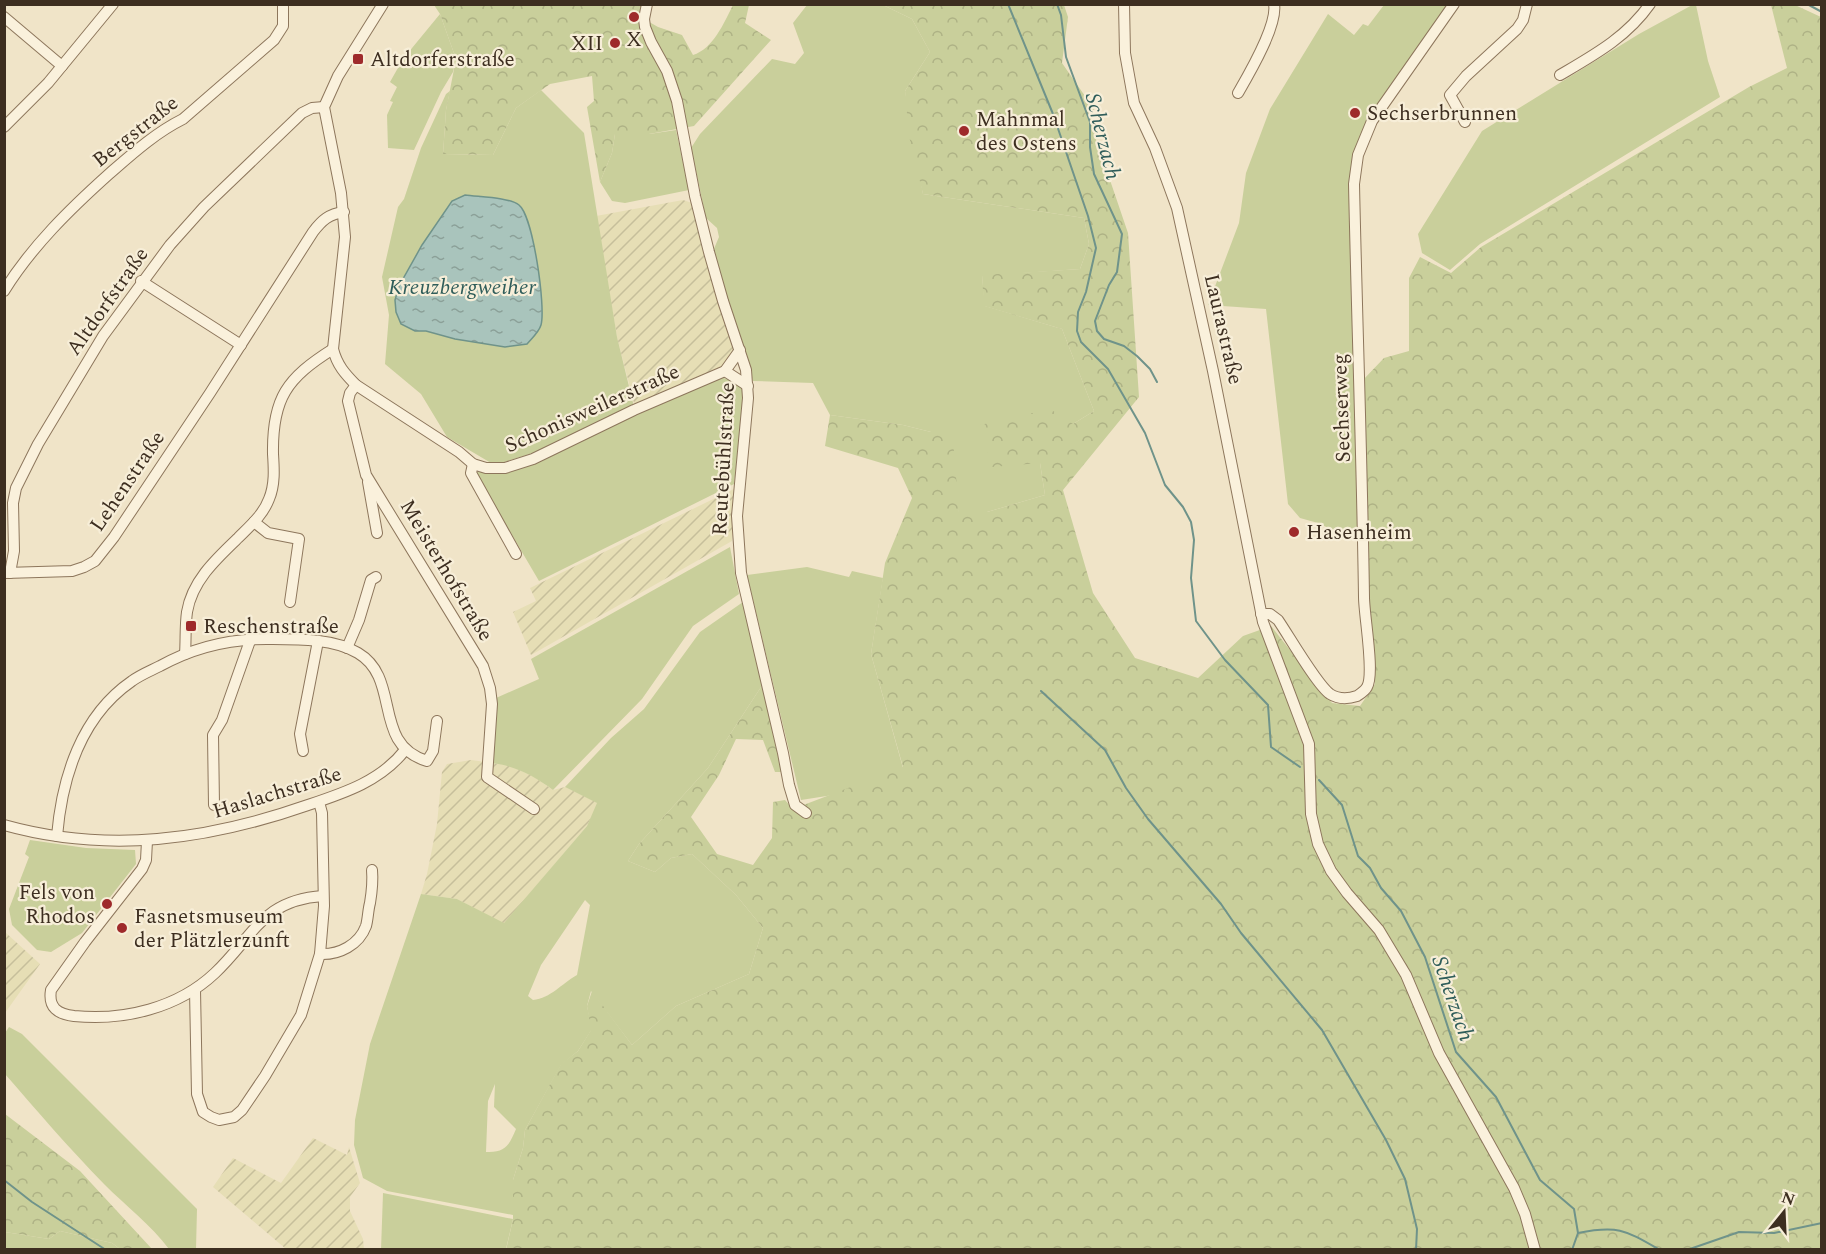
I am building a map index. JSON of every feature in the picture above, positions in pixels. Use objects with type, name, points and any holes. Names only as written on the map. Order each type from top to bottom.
[{"type":"street","points":[[4,127],[31,102],[113,4]]},
{"type":"street","name":"Bergstraße","points":[[4,291],[38,246],[80,200],[124,160],[166,127],[183,119],[274,40],[283,26],[283,4]]},
{"type":"street","points":[[383,4],[338,76],[324,107],[344,212],[345,237],[333,349],[336,362],[357,385],[459,452],[473,464],[471,473],[516,554]]},
{"type":"street","name":"Reutebühlstraße","points":[[647,4],[645,27],[667,71],[677,101],[695,195],[709,252],[746,370],[748,398],[736,516],[741,573],[789,785],[795,806],[806,813]]},
{"type":"street","name":"Laurastraße","points":[[1124,4],[1125,53],[1134,103],[1155,148],[1177,208],[1213,371],[1261,614],[1278,666],[1302,721],[1309,744],[1311,814],[1318,844],[1331,871],[1379,930],[1406,975],[1439,1053],[1515,1188],[1535,1250]]},
{"type":"street","points":[[1238,93],[1253,67],[1269,29],[1275,11],[1274,4]]},
{"type":"street","name":"Sechserweg","points":[[1261,614],[1270,614],[1278,620],[1319,682],[1330,694],[1350,698],[1360,695],[1367,687],[1370,676],[1364,615],[1361,403],[1354,184],[1358,155],[1372,121],[1454,4]]},
{"type":"street","points":[[1465,122],[1450,95],[1466,76],[1517,29],[1523,20],[1527,4]]},
{"type":"street","points":[[1560,75],[1616,41],[1641,18],[1650,4]]},
{"type":"street","points":[[4,17],[62,66]]},
{"type":"street","name":"Altdorfstraße","points":[[7,573],[14,551],[12,518],[16,488],[29,461],[103,336],[141,281],[170,244],[204,207],[302,113],[312,108],[324,107]]},
{"type":"street","name":"Lehenstraße","points":[[7,573],[72,571],[95,561],[114,537],[241,345],[312,232],[332,213],[344,212]]},
{"type":"street","points":[[141,281],[241,345]]},
{"type":"street","points":[[185,654],[187,610],[195,586],[218,556],[262,513],[270,499],[273,486],[274,417],[280,400],[302,371],[333,349]]},
{"type":"street","points":[[740,350],[725,371],[748,386]]},
{"type":"street","name":"Schonisweilerstraße","points":[[473,464],[486,468],[505,468],[533,459],[634,410],[725,371]]},
{"type":"street","name":"Meisterhofstraße","points":[[357,385],[350,393],[348,401],[377,533]]},
{"type":"street","name":"Meisterhofstraße","points":[[366,476],[483,666],[492,704],[487,777],[534,809]]},
{"type":"street","points":[[254,522],[268,533],[299,539],[290,602]]},
{"type":"street","points":[[347,648],[359,620],[371,580],[376,577]]},
{"type":"street","points":[[214,805],[213,735],[222,720],[251,638]]},
{"type":"street","points":[[57,836],[66,780],[84,735],[99,713],[132,681],[185,654],[219,642],[251,638],[318,641],[347,648],[368,661],[379,676],[393,731],[405,750],[415,758],[427,761],[433,752],[437,721]]},
{"type":"street","points":[[303,751],[300,734],[318,641]]},
{"type":"street","name":"Haslachstraße","points":[[4,825],[57,836],[147,841],[224,830],[271,818],[364,784],[386,771],[405,750]]},
{"type":"street","points":[[195,990],[196,1094],[204,1112],[219,1120],[228,1120],[242,1110],[301,1015],[320,954],[323,896],[322,813],[319,802]]},
{"type":"street","points":[[147,841],[146,860],[142,869],[51,990],[53,1008],[62,1015],[112,1017],[142,1012],[164,1005],[195,990],[215,973],[266,916],[286,903],[304,897],[323,896]]},
{"type":"street","points":[[320,954],[330,954],[345,949],[357,940],[366,927],[373,881],[372,870]]},
{"type":"shaded area","points":[[683,200],[692,203],[734,343],[733,355],[724,367],[635,407],[617,337],[596,216]]},
{"type":"shaded area","points":[[734,489],[732,541],[531,655],[513,612],[536,601],[530,588]]},
{"type":"shaded area","points":[[471,760],[508,765],[533,776],[553,790],[565,787],[598,803],[587,826],[504,924],[457,899],[421,894],[437,824],[442,772],[447,764]]},
{"type":"shaded area","points":[[5,932],[40,964],[5,1013]]},
{"type":"shaded area","points":[[313,1138],[347,1155],[349,1147],[360,1183],[350,1197],[350,1211],[363,1239],[364,1249],[286,1249],[213,1187],[233,1158],[281,1183]]},
{"type":"green space","points":[[1694,4],[1708,61],[1720,97],[1480,244],[1450,270],[1422,253],[1418,234],[1482,131],[1639,34]]},
{"type":"green space","points":[[434,5],[647,5],[644,19],[658,27],[682,35],[693,55],[712,41],[733,5],[749,5],[745,23],[771,40],[694,126],[649,134],[615,134],[612,153],[600,182],[587,107],[594,101],[592,76],[550,84],[516,108],[493,155],[443,154],[446,110],[456,59],[440,14]]},
{"type":"green space","points":[[807,5],[883,5],[912,19],[930,52],[905,91],[923,194],[1084,218],[1089,244],[1080,269],[982,276],[985,306],[1062,329],[1094,411],[1073,424],[1040,463],[1045,495],[987,512],[959,512],[931,432],[903,425],[830,415],[813,383],[753,381],[713,251],[719,237],[717,228],[706,218],[691,148],[700,134],[772,59],[795,64],[804,53],[793,23]]},
{"type":"green space","points":[[883,5],[1064,5],[1068,17],[1062,63],[1094,109],[1095,136],[1128,233],[1139,397],[1063,490],[1093,593],[1135,658],[1198,678],[1243,636],[1271,626],[1332,703],[1360,706],[1375,684],[1368,615],[1363,380],[1384,358],[1409,351],[1409,278],[1420,257],[1451,273],[1481,247],[1749,87],[1787,68],[1771,5],[1795,5],[1821,17],[1821,1249],[506,1250],[513,1219],[513,1180],[523,1148],[525,1130],[561,1064],[578,1051],[591,1030],[587,1006],[592,991],[632,1045],[676,1006],[749,974],[763,928],[736,895],[692,854],[671,858],[655,872],[628,861],[639,844],[708,768],[763,684],[783,772],[775,772],[763,740],[736,739],[719,775],[691,817],[717,854],[753,865],[772,838],[773,802],[785,800],[793,809],[903,767],[871,654],[885,563],[912,498],[898,468],[825,446],[830,415],[903,425],[931,432],[952,428],[959,512],[987,512],[1045,495],[1040,463],[992,467],[980,425],[1050,409],[1073,424],[1094,411],[1062,329],[984,306],[982,275],[1080,269],[1089,244],[1084,218],[923,194],[909,136],[905,91],[930,52],[912,19]]},
{"type":"green space","points":[[1384,5],[1454,5],[1372,121],[1358,155],[1363,537],[1337,532],[1300,518],[1288,504],[1266,309],[1208,305],[1239,223],[1246,173],[1270,109],[1328,14],[1354,35],[1363,24],[1368,26]]},
{"type":"green space","points":[[440,14],[456,59],[453,72],[414,150],[388,148],[387,115],[393,102],[390,101],[397,87],[390,82],[403,59]]},
{"type":"green space","points":[[541,90],[584,133],[617,337],[634,407],[533,453],[501,463],[491,463],[447,437],[421,394],[385,364],[389,315],[382,277],[398,207],[404,199],[421,148],[446,94],[450,91],[446,110],[443,154],[493,155],[516,108]]},
{"type":"green space","points":[[676,130],[689,190],[625,203],[612,201],[600,182],[612,153],[615,134],[649,134]]},
{"type":"green space","points":[[721,377],[736,384],[745,396],[734,484],[539,581],[475,472],[497,471],[525,465]]},
{"type":"green space","points":[[730,547],[739,594],[693,626],[642,699],[553,790],[524,772],[492,763],[496,698],[539,679],[531,659]]},
{"type":"green space","points":[[807,567],[849,577],[852,571],[883,578],[871,654],[903,768],[833,795],[801,800],[747,575]]},
{"type":"green space","points":[[743,602],[763,684],[708,768],[639,844],[628,861],[655,872],[671,858],[692,854],[736,895],[763,928],[749,974],[676,1006],[632,1045],[591,991],[587,1006],[592,1029],[578,1051],[561,1065],[525,1130],[523,1148],[513,1180],[513,1215],[387,1191],[363,1178],[354,1145],[355,1120],[370,1044],[421,894],[457,899],[504,923],[587,826],[597,803],[565,787],[611,738],[644,709],[700,632]],"holes":[[[585,900],[590,905],[577,975],[551,994],[533,1000],[528,996],[541,965]],[[495,1084],[494,1107],[516,1129],[506,1147],[498,1151],[486,1152],[488,1101]]]},
{"type":"green space","points":[[30,840],[86,848],[135,850],[136,864],[82,933],[51,952],[37,950],[12,925],[9,909],[29,857],[25,854]]},
{"type":"green space","points":[[9,1027],[22,1034],[197,1209],[196,1249],[169,1249],[91,1170],[5,1074],[5,1033]]},
{"type":"green space","points":[[5,1114],[80,1171],[152,1249],[120,1249],[112,1243],[60,1231],[49,1239],[5,1232]]},
{"type":"green space","points":[[383,1193],[513,1219],[506,1249],[381,1250]]},
{"type":"green space","points":[[60,1231],[112,1243],[120,1249],[5,1250],[5,1232],[49,1239]]},
{"type":"water","name":"Kreuzbergweiher","points":[[465,195],[508,200],[519,205],[524,213],[537,262],[542,300],[540,328],[527,344],[505,347],[455,339],[426,331],[415,331],[401,324],[396,312],[395,300],[399,286],[422,245],[452,201]]},
{"type":"waterway","points":[[1008,4],[1053,114],[1088,216],[1096,248],[1086,292],[1078,312],[1077,331],[1081,342],[1108,369],[1145,433],[1165,485],[1183,507],[1191,522],[1194,540],[1191,578],[1196,621],[1225,660],[1268,705],[1271,747],[1300,767]]},
{"type":"waterway","name":"Scherzach","points":[[1057,4],[1061,15],[1066,57],[1090,122],[1090,147],[1094,174],[1122,234],[1117,272],[1109,285],[1095,321],[1097,331],[1104,339],[1124,346],[1137,356],[1150,369],[1157,382]]},
{"type":"waterway","points":[[1807,4],[1822,12]]},
{"type":"waterway","points":[[1041,691],[1105,750],[1126,788],[1148,819],[1221,904],[1241,933],[1322,1030],[1386,1140],[1405,1179],[1417,1229],[1416,1250]]},
{"type":"waterway","name":"Scherzach","points":[[1319,780],[1342,805],[1358,856],[1370,868],[1381,888],[1401,911],[1425,957],[1456,1052],[1496,1097],[1540,1180],[1574,1209],[1578,1233],[1572,1250]]},
{"type":"waterway","points":[[4,1180],[32,1202],[106,1250]]},
{"type":"waterway","points":[[1687,1250],[1739,1232],[1774,1233],[1822,1223]]},
{"type":"waterway","points":[[1578,1233],[1603,1229],[1621,1231],[1660,1250]]},
{"type":"place","name":"X","points":[[634,17]]},
{"type":"place","name":"XII","points":[[615,43]]},
{"type":"place","name":"Altdorferstraße","points":[[358,59]]},
{"type":"place","name":"Sechserbrunnen","points":[[1355,113]]},
{"type":"place","name":"Mahnmal des Ostens","points":[[964,131]]},
{"type":"place","name":"Hasenheim","points":[[1294,532]]},
{"type":"place","name":"Reschenstraße","points":[[191,626]]},
{"type":"place","name":"Fels von Rhodos","points":[[107,904]]},
{"type":"place","name":"Fasnetsmuseum der Plätzlerzunft","points":[[122,928]]}]
